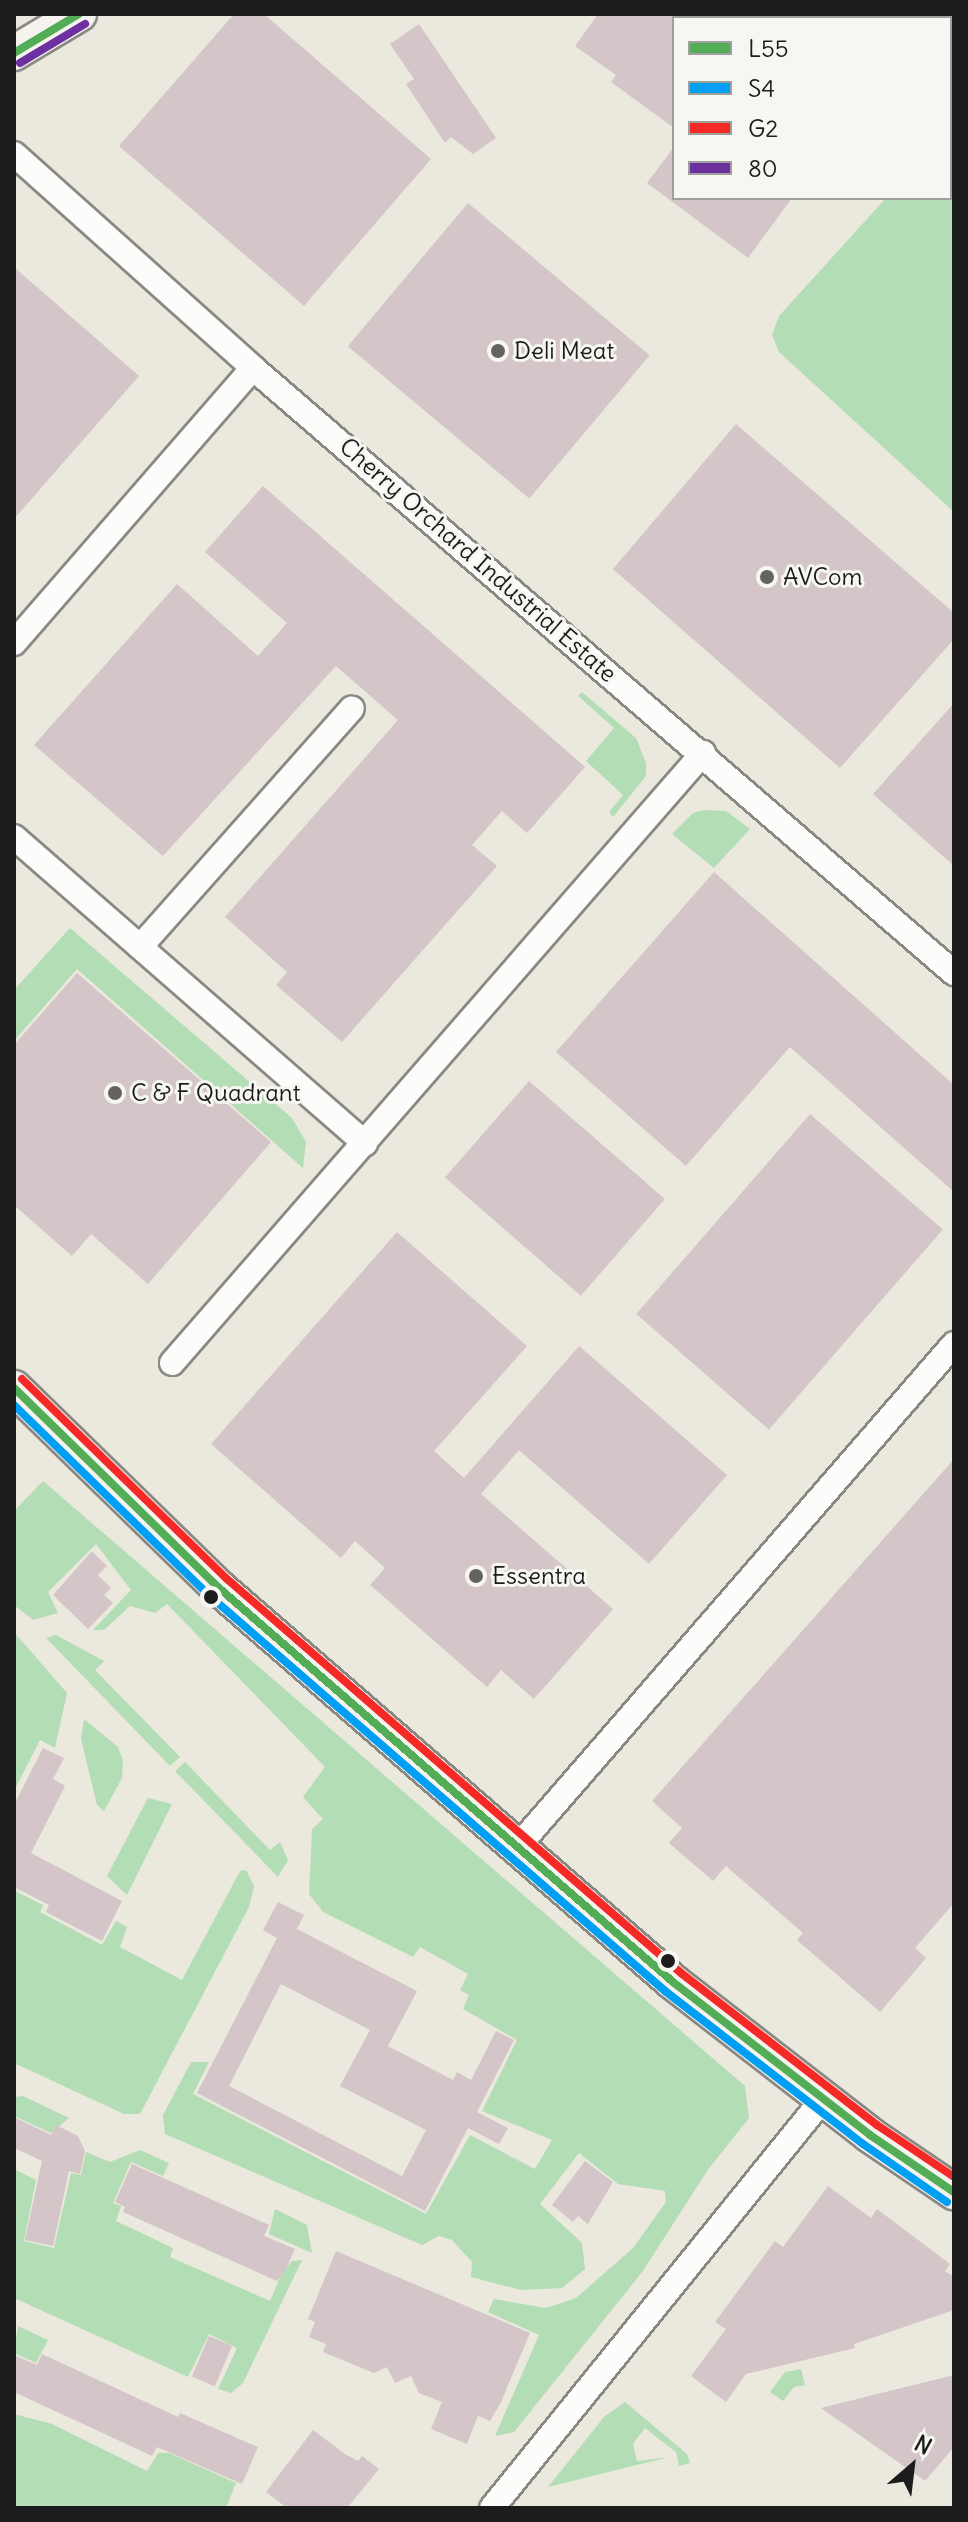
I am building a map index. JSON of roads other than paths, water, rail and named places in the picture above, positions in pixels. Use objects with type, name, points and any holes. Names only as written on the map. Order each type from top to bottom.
[{"type":"main road","points":[[15,53],[79,14]]},
{"type":"main road","points":[[14,1388],[219,1588],[520,1844],[673,1982],[823,2099],[954,2192]]},
{"type":"street","name":"Cherry Orchard Industrial Estate","points":[[14,153],[253,368],[703,753],[954,973]]},
{"type":"street","points":[[14,643],[253,368]]},
{"type":"street","points":[[140,947],[352,708]]},
{"type":"street","points":[[172,1363],[703,753]]},
{"type":"street","points":[[14,837],[365,1143]]},
{"type":"street","points":[[520,1844],[954,1344]]},
{"type":"street","points":[[492,2508],[823,2099]]},
{"type":"place","name":"Deli Meat","points":[[498,351]]},
{"type":"place","name":"AVCom","points":[[767,577]]},
{"type":"place","name":"C & F Quadrant","points":[[115,1093]]},
{"type":"place","name":"Essentra","points":[[476,1576]]}]
